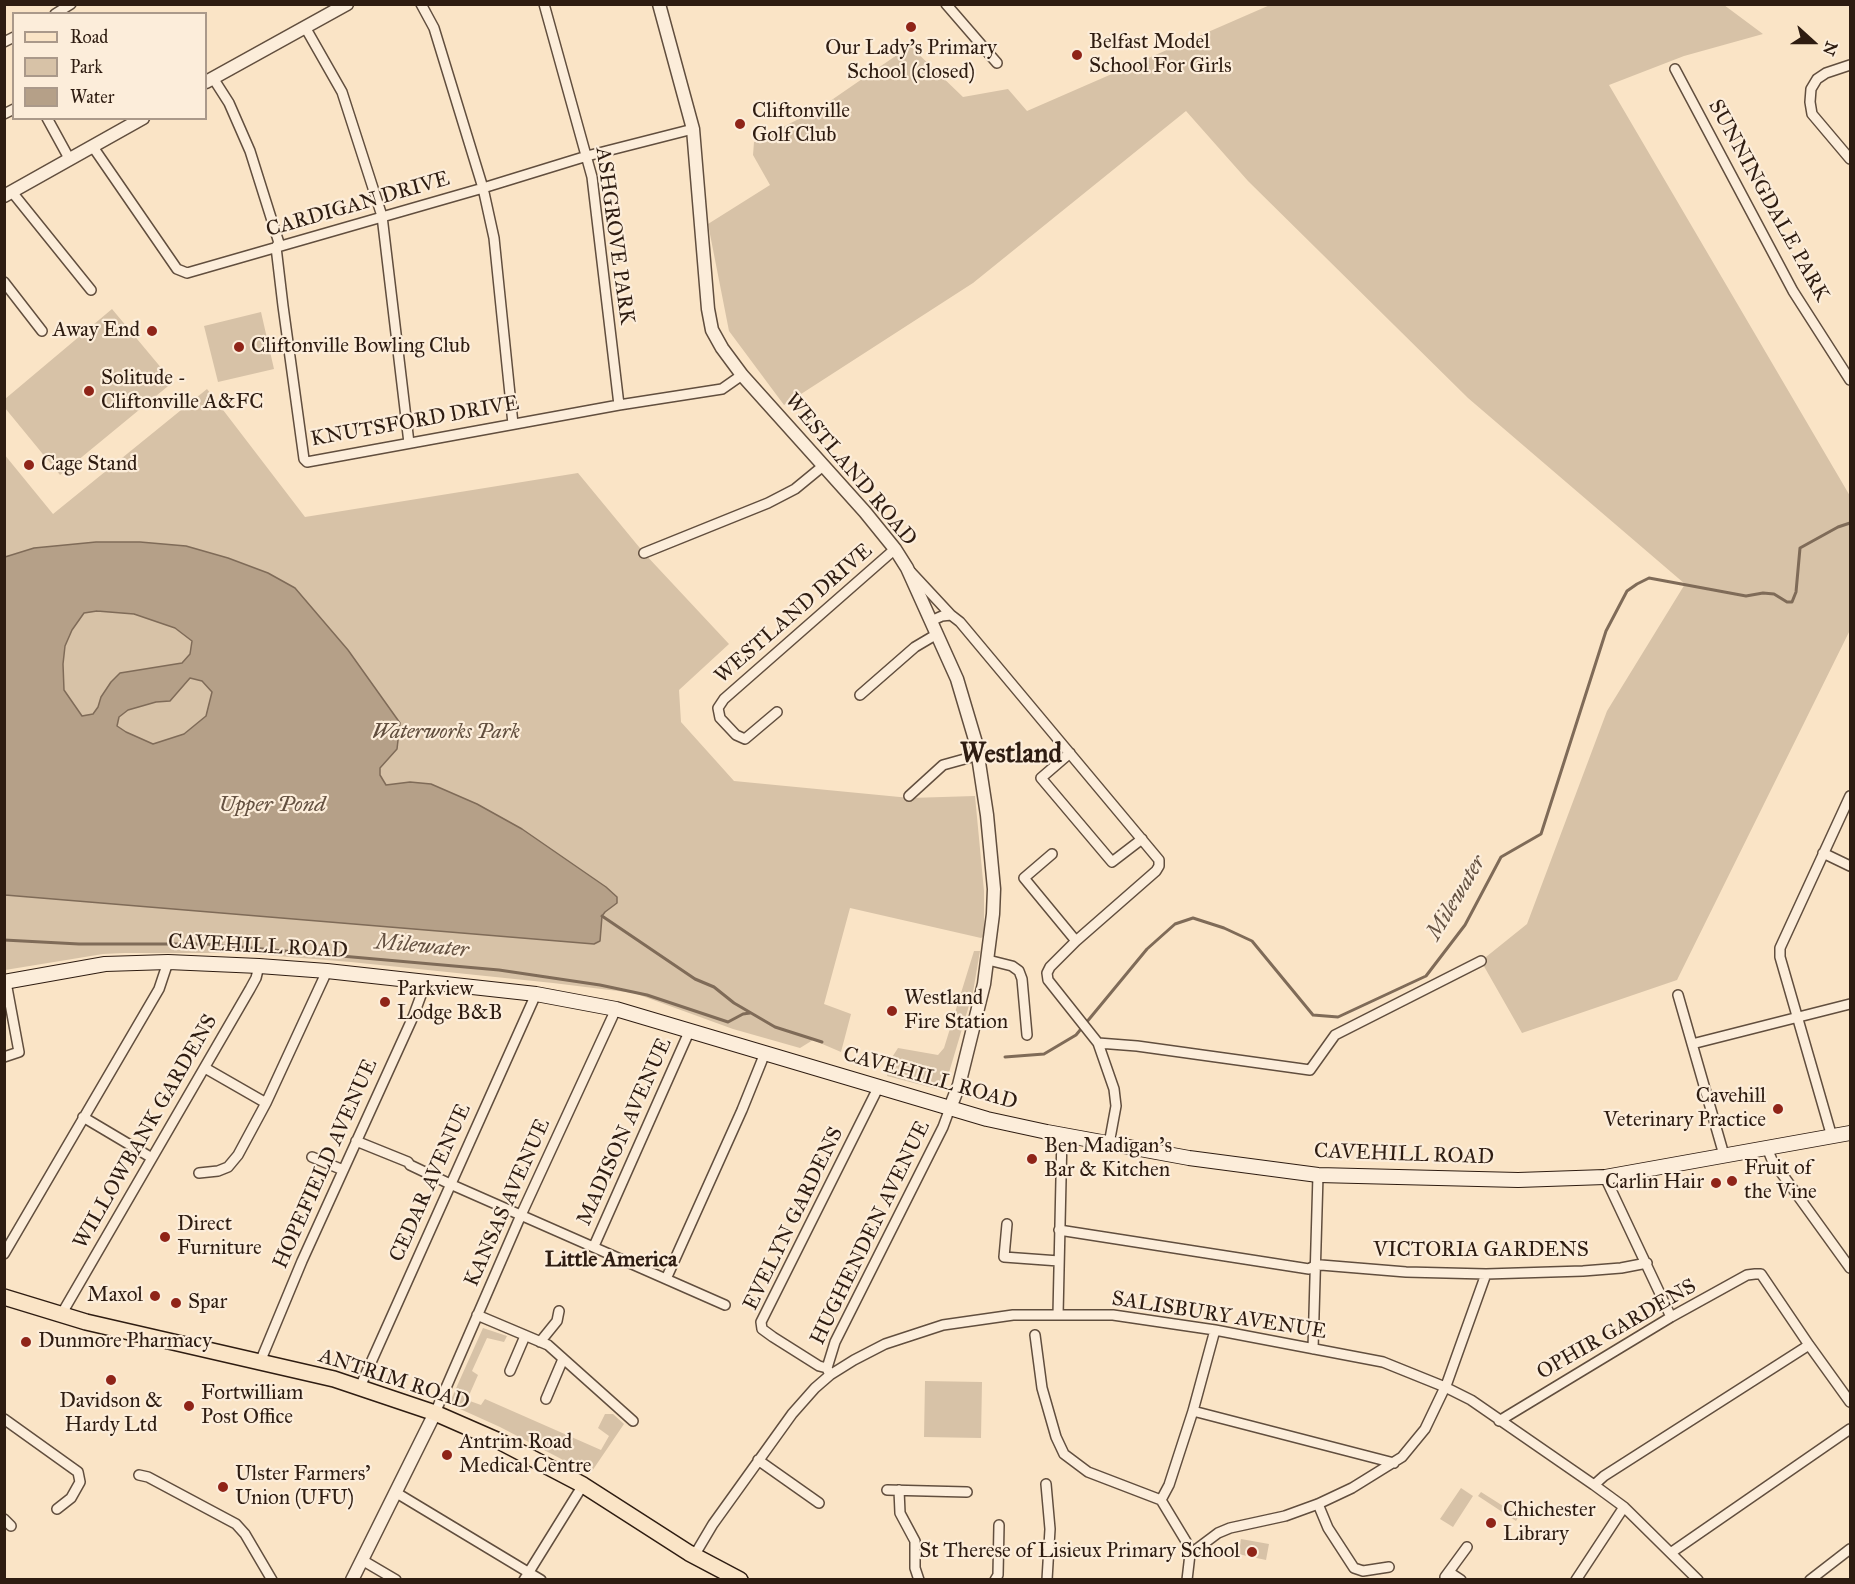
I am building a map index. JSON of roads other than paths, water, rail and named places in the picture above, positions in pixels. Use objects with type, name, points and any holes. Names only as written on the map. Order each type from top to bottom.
[{"type":"main road","name":"CAVEHILL ROAD","points":[[5,982],[105,964],[168,962],[327,971],[536,994],[616,1009],[987,1119],[1109,1144],[1318,1175],[1518,1180],[1605,1177],[1851,1133]]},
{"type":"main road","name":"ANTRIM ROAD","points":[[4,1297],[61,1316],[360,1387],[435,1413],[500,1441],[583,1485],[694,1556],[740,1580]]},
{"type":"street","points":[[58,12],[71,4]]},
{"type":"street","points":[[209,80],[346,4]]},
{"type":"street","points":[[421,4],[434,28],[483,188],[494,238],[513,424]]},
{"type":"street","name":"ASHGROVE PARK","points":[[544,4],[592,177],[619,405]]},
{"type":"street","name":"WESTLAND ROAD","points":[[659,4],[693,129],[708,309],[712,330],[742,375],[895,549],[907,568],[957,678],[979,755],[994,889],[984,984],[959,1085],[950,1108]]},
{"type":"street","points":[[946,4],[997,63]]},
{"type":"street","points":[[305,27],[342,92],[382,216],[409,443]]},
{"type":"street","points":[[1851,65],[1826,72],[1817,79],[1811,89],[1812,114],[1851,159]]},
{"type":"street","name":"SUNNINGDALE PARK","points":[[1675,69],[1793,291],[1851,380]]},
{"type":"street","name":"KNUTSFORD DRIVE","points":[[209,80],[229,103],[250,151],[276,230],[279,243],[276,247],[304,459],[307,462],[619,405],[722,389],[742,375]]},
{"type":"street","points":[[48,120],[70,160]]},
{"type":"street","points":[[91,290],[8,194],[140,120]]},
{"type":"street","name":"CARDIGAN DRIVE","points":[[93,147],[177,269],[187,273],[587,156],[693,129]]},
{"type":"street","points":[[4,282],[42,331]]},
{"type":"street","points":[[644,553],[795,489],[823,466]]},
{"type":"street","name":"WESTLAND DRIVE","points":[[777,712],[746,739],[736,735],[720,718],[718,708],[724,699],[895,549]]},
{"type":"street","points":[[907,568],[980,643],[1159,860],[1160,866],[1076,940],[1047,973],[1048,980],[1098,1044],[1114,1089],[1116,1106],[1109,1144]]},
{"type":"street","points":[[931,621],[951,615]]},
{"type":"street","points":[[860,695],[915,647],[937,634]]},
{"type":"street","points":[[1070,753],[1041,778],[1112,862],[1142,839]]},
{"type":"street","points":[[909,796],[943,765],[979,755]]},
{"type":"street","points":[[1832,1137],[1796,1017],[1780,957],[1780,948],[1851,796]]},
{"type":"street","points":[[1823,853],[1851,866]]},
{"type":"street","points":[[1052,854],[1024,879],[1076,940]]},
{"type":"street","points":[[988,960],[1012,966],[1019,971],[1022,979],[1027,1035]]},
{"type":"street","points":[[4,1254],[159,989],[168,962]]},
{"type":"street","points":[[1098,1044],[1137,1046],[1310,1070],[1335,1035],[1481,962]]},
{"type":"street","name":"WILLOWBANK GARDENS","points":[[61,1316],[256,978],[259,966]]},
{"type":"street","points":[[199,1173],[218,1171],[228,1167],[238,1155],[266,1103],[327,971]]},
{"type":"street","points":[[4,1057],[19,1052],[5,982]]},
{"type":"street","name":"HOPEFIELD AVENUE","points":[[260,1362],[342,1170],[413,1017],[426,982]]},
{"type":"street","name":"CEDAR AVENUE","points":[[360,1387],[536,994]]},
{"type":"street","points":[[1678,995],[1724,1155]]},
{"type":"street","points":[[1692,1044],[1851,1004]]},
{"type":"street","name":"KANSAS AVENUE","points":[[435,1413],[521,1215],[616,1009]]},
{"type":"street","name":"MADISON AVENUE","points":[[594,1246],[689,1032]]},
{"type":"street","points":[[666,1279],[742,1110],[765,1053]]},
{"type":"street","points":[[205,1068],[266,1103]]},
{"type":"street","name":"EVELYN GARDENS","points":[[829,1372],[762,1329],[762,1322],[878,1088]]},
{"type":"street","name":"HUGHENDEN AVENUE","points":[[829,1372],[835,1342],[943,1128],[950,1108]]},
{"type":"street","points":[[83,1117],[152,1158]]},
{"type":"street","points":[[1058,1315],[1062,1134]]},
{"type":"street","points":[[356,1141],[408,1162],[450,1184],[725,1305]]},
{"type":"street","points":[[1767,1148],[1772,1160],[1851,1268]]},
{"type":"street","points":[[312,1157],[342,1170]]},
{"type":"street","points":[[1313,1349],[1318,1175]]},
{"type":"street","points":[[1605,1177],[1671,1317]]},
{"type":"street","points":[[1007,1224],[1005,1257],[1059,1261]]},
{"type":"street","name":"VICTORIA GARDENS","points":[[1059,1230],[1310,1269],[1314,1266],[1486,1274],[1583,1271],[1647,1263]]},
{"type":"street","points":[[1190,1554],[1218,1533],[1238,1525],[1285,1516],[1318,1504],[1352,1488],[1402,1457],[1425,1429],[1444,1387],[1486,1274]]},
{"type":"street","name":"OPHIR GARDENS","points":[[1499,1421],[1671,1317],[1747,1275],[1761,1274],[1809,1345]]},
{"type":"street","points":[[540,1342],[557,1321],[560,1311]]},
{"type":"street","name":"SALISBURY AVENUE","points":[[694,1556],[713,1524],[792,1414],[829,1372],[877,1347],[943,1325],[1013,1316],[1113,1315],[1215,1330],[1383,1362],[1444,1387],[1472,1400],[1624,1507],[1698,1580]]},
{"type":"street","points":[[477,1316],[548,1345],[633,1421]]},
{"type":"street","points":[[1161,1500],[1169,1485],[1193,1411],[1215,1330]]},
{"type":"street","points":[[1035,1335],[1042,1389],[1056,1437],[1064,1454],[1088,1472],[1161,1500],[1187,1543],[1190,1554],[1187,1580]]},
{"type":"street","points":[[510,1371],[525,1336]]},
{"type":"street","points":[[1594,1485],[1604,1476],[1809,1345],[1851,1402]]},
{"type":"street","points":[[546,1399],[563,1359]]},
{"type":"street","points":[[1193,1411],[1394,1463]]},
{"type":"street","points":[[352,1580],[435,1413]]},
{"type":"street","points":[[4,1419],[78,1472],[80,1482],[71,1498],[57,1509]]},
{"type":"street","points":[[1672,1552],[1851,1429]]},
{"type":"street","points":[[758,1461],[819,1503]]},
{"type":"street","points":[[140,1475],[148,1477],[236,1524],[272,1580]]},
{"type":"street","points":[[1046,1484],[1050,1529],[1047,1580]]},
{"type":"street","points":[[526,1576],[583,1485]]},
{"type":"street","points":[[887,1490],[967,1492]]},
{"type":"street","points":[[899,1490],[900,1513],[915,1541],[915,1568],[919,1580]]},
{"type":"street","points":[[395,1492],[526,1576],[541,1580]]},
{"type":"street","points":[[1318,1504],[1328,1528],[1354,1568],[1363,1571],[1389,1566]]},
{"type":"street","points":[[1576,1580],[1624,1507]]},
{"type":"street","points":[[995,1580],[998,1575],[999,1525]]},
{"type":"street","points":[[1461,1580],[1447,1575],[1467,1547]]},
{"type":"street","points":[[1810,1580],[1851,1549]]},
{"type":"street","points":[[362,1560],[396,1580]]},
{"type":"water","name":"Upper Pond","points":[[96,542],[140,542],[186,546],[268,573],[295,588],[348,650],[400,723],[397,749],[380,768],[380,775],[386,785],[410,782],[431,784],[477,804],[522,829],[606,887],[617,897],[617,903],[602,916],[600,941],[594,944],[5,895],[5,557],[34,548]],"holes":[[[97,611],[134,614],[175,628],[192,641],[190,654],[182,663],[120,673],[101,697],[93,714],[82,716],[64,690],[65,646],[72,630],[84,613]],[[190,678],[202,681],[212,692],[206,716],[184,734],[153,744],[117,726],[119,717],[128,710],[156,702],[170,701]]]},
{"type":"waterway","name":"Milewater","points":[[1005,1057],[1044,1054],[1076,1035],[1147,949],[1175,924],[1193,918],[1224,928],[1252,941],[1313,1015],[1338,1017],[1426,976],[1465,925],[1501,857],[1541,834],[1606,631],[1627,591],[1649,578],[1746,596],[1774,594],[1787,602],[1792,602],[1796,592],[1800,548],[1850,523]]},
{"type":"waterway","points":[[602,916],[695,979],[714,987],[734,1003],[775,1027],[822,1042]]},
{"type":"waterway","name":"Milewater","points":[[4,940],[79,944],[206,944],[499,970],[600,985],[647,995],[728,1022],[750,1013]]},
{"type":"place","name":"Our Lady's Primary School (closed)","points":[[911,27]]},
{"type":"place","name":"Belfast Model School For Girls","points":[[1077,55]]},
{"type":"place","name":"Cliftonville Golf Club","points":[[740,124]]},
{"type":"place","name":"Away End","points":[[152,331]]},
{"type":"place","name":"Cliftonville Bowling Club","points":[[239,347]]},
{"type":"place","name":"Solitude - Cliftonville A&FC","points":[[89,391]]},
{"type":"place","name":"Cage Stand","points":[[29,465]]},
{"type":"place","name":"Parkview Lodge B&B","points":[[385,1002]]},
{"type":"place","name":"Westland Fire Station","points":[[892,1011]]},
{"type":"place","name":"Cavehill Veterinary Practice","points":[[1778,1109]]},
{"type":"place","name":"Ben Madigan’s Bar & Kitchen","points":[[1032,1159]]},
{"type":"place","name":"Fruit of the Vine","points":[[1732,1181]]},
{"type":"place","name":"Carlin Hair","points":[[1716,1183]]},
{"type":"place","name":"Direct Furniture","points":[[165,1237]]},
{"type":"place","name":"Maxol","points":[[155,1296]]},
{"type":"place","name":"Spar","points":[[176,1303]]},
{"type":"place","name":"Dunmore Pharmacy","points":[[26,1342]]},
{"type":"place","name":"Davidson & Hardy Ltd","points":[[111,1380]]},
{"type":"place","name":"Fortwilliam Post Office","points":[[189,1406]]},
{"type":"place","name":"Antrim Road Medical Centre","points":[[447,1455]]},
{"type":"place","name":"Ulster Farmers' Union (UFU)","points":[[223,1487]]},
{"type":"place","name":"Chichester Library","points":[[1491,1523]]},
{"type":"place","name":"St Therese of Lisieux Primary School","points":[[1252,1552]]},
{"type":"district","name":"Westland","points":[[1011,755]]},
{"type":"district","name":"Little America","points":[[611,1261]]},
{"type":"park label","name":"Waterworks Park","points":[[446,733]]}]
